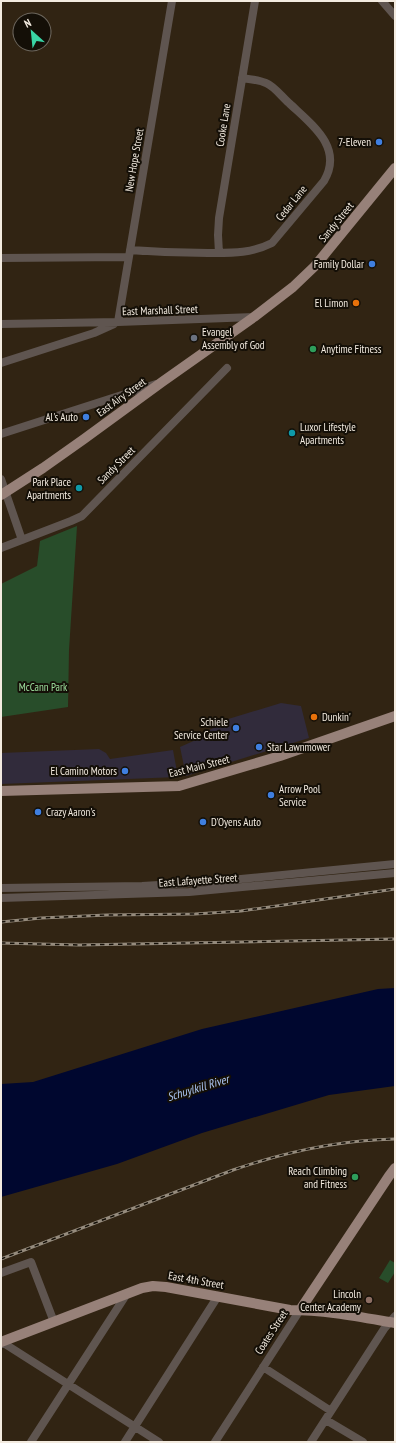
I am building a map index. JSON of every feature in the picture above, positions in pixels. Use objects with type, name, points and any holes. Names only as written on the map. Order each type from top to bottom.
[{"type":"main road","name":"Sandy Street","points":[[254,317],[305,277],[395,168]]},
{"type":"main road","name":"East Airy Street","points":[[3,494],[84,439],[254,317]]},
{"type":"main road","name":"East Main Street","points":[[1,791],[179,786],[280,756],[395,716]]},
{"type":"main road","name":"Coates Street","points":[[300,1310],[392,1172]]},
{"type":"main road","name":"East 4th Street","points":[[1,1343],[148,1287],[160,1286],[290,1310],[330,1312],[393,1320]]},
{"type":"street","name":"New Hope Street","points":[[118,322],[172,1]]},
{"type":"street","name":"Cooke Lane","points":[[219,253],[219,218],[255,1]]},
{"type":"street","points":[[382,1],[395,16]]},
{"type":"street","name":"Cedar Lane","points":[[1,258],[129,253],[169,254],[243,252],[260,249],[272,243],[324,181],[331,164],[325,142],[318,130],[267,83],[242,78]]},
{"type":"street","name":"East Marshall Street","points":[[1,363],[94,333],[118,322],[254,317]]},
{"type":"street","points":[[1,324],[118,322]]},
{"type":"street","name":"Sandy Street","points":[[1,548],[82,516],[227,368]]},
{"type":"street","points":[[1,434],[162,382]]},
{"type":"street","points":[[1,478],[3,494],[22,540]]},
{"type":"street","name":"East Lafayette Street","points":[[1,888],[142,886],[210,882],[395,864]]},
{"type":"street","name":"East Lafayette Street","points":[[1,898],[189,892],[395,873]]},
{"type":"street","points":[[1,1273],[31,1262],[54,1322]]},
{"type":"street","points":[[32,1442],[126,1295]]},
{"type":"street","points":[[125,1442],[218,1296]]},
{"type":"street","name":"Coates Street","points":[[215,1442],[300,1310]]},
{"type":"street","points":[[311,1442],[384,1329],[393,1320]]},
{"type":"street","points":[[1,1343],[159,1442]]},
{"type":"street","points":[[263,1367],[331,1411]]},
{"type":"street","points":[[326,1420],[363,1442]]},
{"type":"shaded area","points":[[281,703],[301,706],[309,738],[186,776],[180,747],[198,739],[209,730],[220,725],[225,720]]},
{"type":"shaded area","points":[[99,749],[106,753],[110,759],[173,750],[178,777],[1,784],[1,753]]},
{"type":"green space","name":"McCann Park","points":[[77,526],[69,650],[68,707],[1,717],[1,584],[37,566],[40,541]]},
{"type":"green space","points":[[390,1260],[395,1263],[395,1272],[388,1283],[379,1278]]},
{"type":"water","name":"Schuylkill River","points":[[395,988],[395,1086],[329,1095],[202,1133],[117,1164],[1,1197],[1,1084],[33,1082],[202,1029],[378,989]]},
{"type":"railway","points":[[1,922],[41,918],[107,915],[195,914],[241,911],[395,889]]},
{"type":"railway","points":[[1,943],[79,945],[395,939]]},
{"type":"railway","points":[[1,1259],[233,1170],[272,1158],[312,1148],[353,1142],[395,1139]]},
{"type":"place","name":"7-Eleven","points":[[379,142]]},
{"type":"place","name":"Family Dollar","points":[[372,264]]},
{"type":"place","name":"El Limon","points":[[356,303]]},
{"type":"place","name":"Evangel Assembly of God","points":[[194,338]]},
{"type":"place","name":"Anytime Fitness","points":[[313,349]]},
{"type":"place","name":"Al's Auto","points":[[86,417]]},
{"type":"place","name":"Luxor Lifestyle Apartments","points":[[292,433]]},
{"type":"place","name":"Park Place Apartments","points":[[79,488]]},
{"type":"place","name":"Dunkin'","points":[[314,717]]},
{"type":"place","name":"Schiele Service Center","points":[[236,728]]},
{"type":"place","name":"Star Lawnmower","points":[[259,747]]},
{"type":"place","name":"El Camino Motors","points":[[125,771]]},
{"type":"place","name":"Arrow Pool Service","points":[[271,795]]},
{"type":"place","name":"Crazy Aaron's","points":[[38,812]]},
{"type":"place","name":"D'Oyens Auto","points":[[203,822]]},
{"type":"place","name":"Reach Climbing and Fitness","points":[[355,1177]]},
{"type":"place","name":"Lincoln Center Academy","points":[[369,1300]]}]
